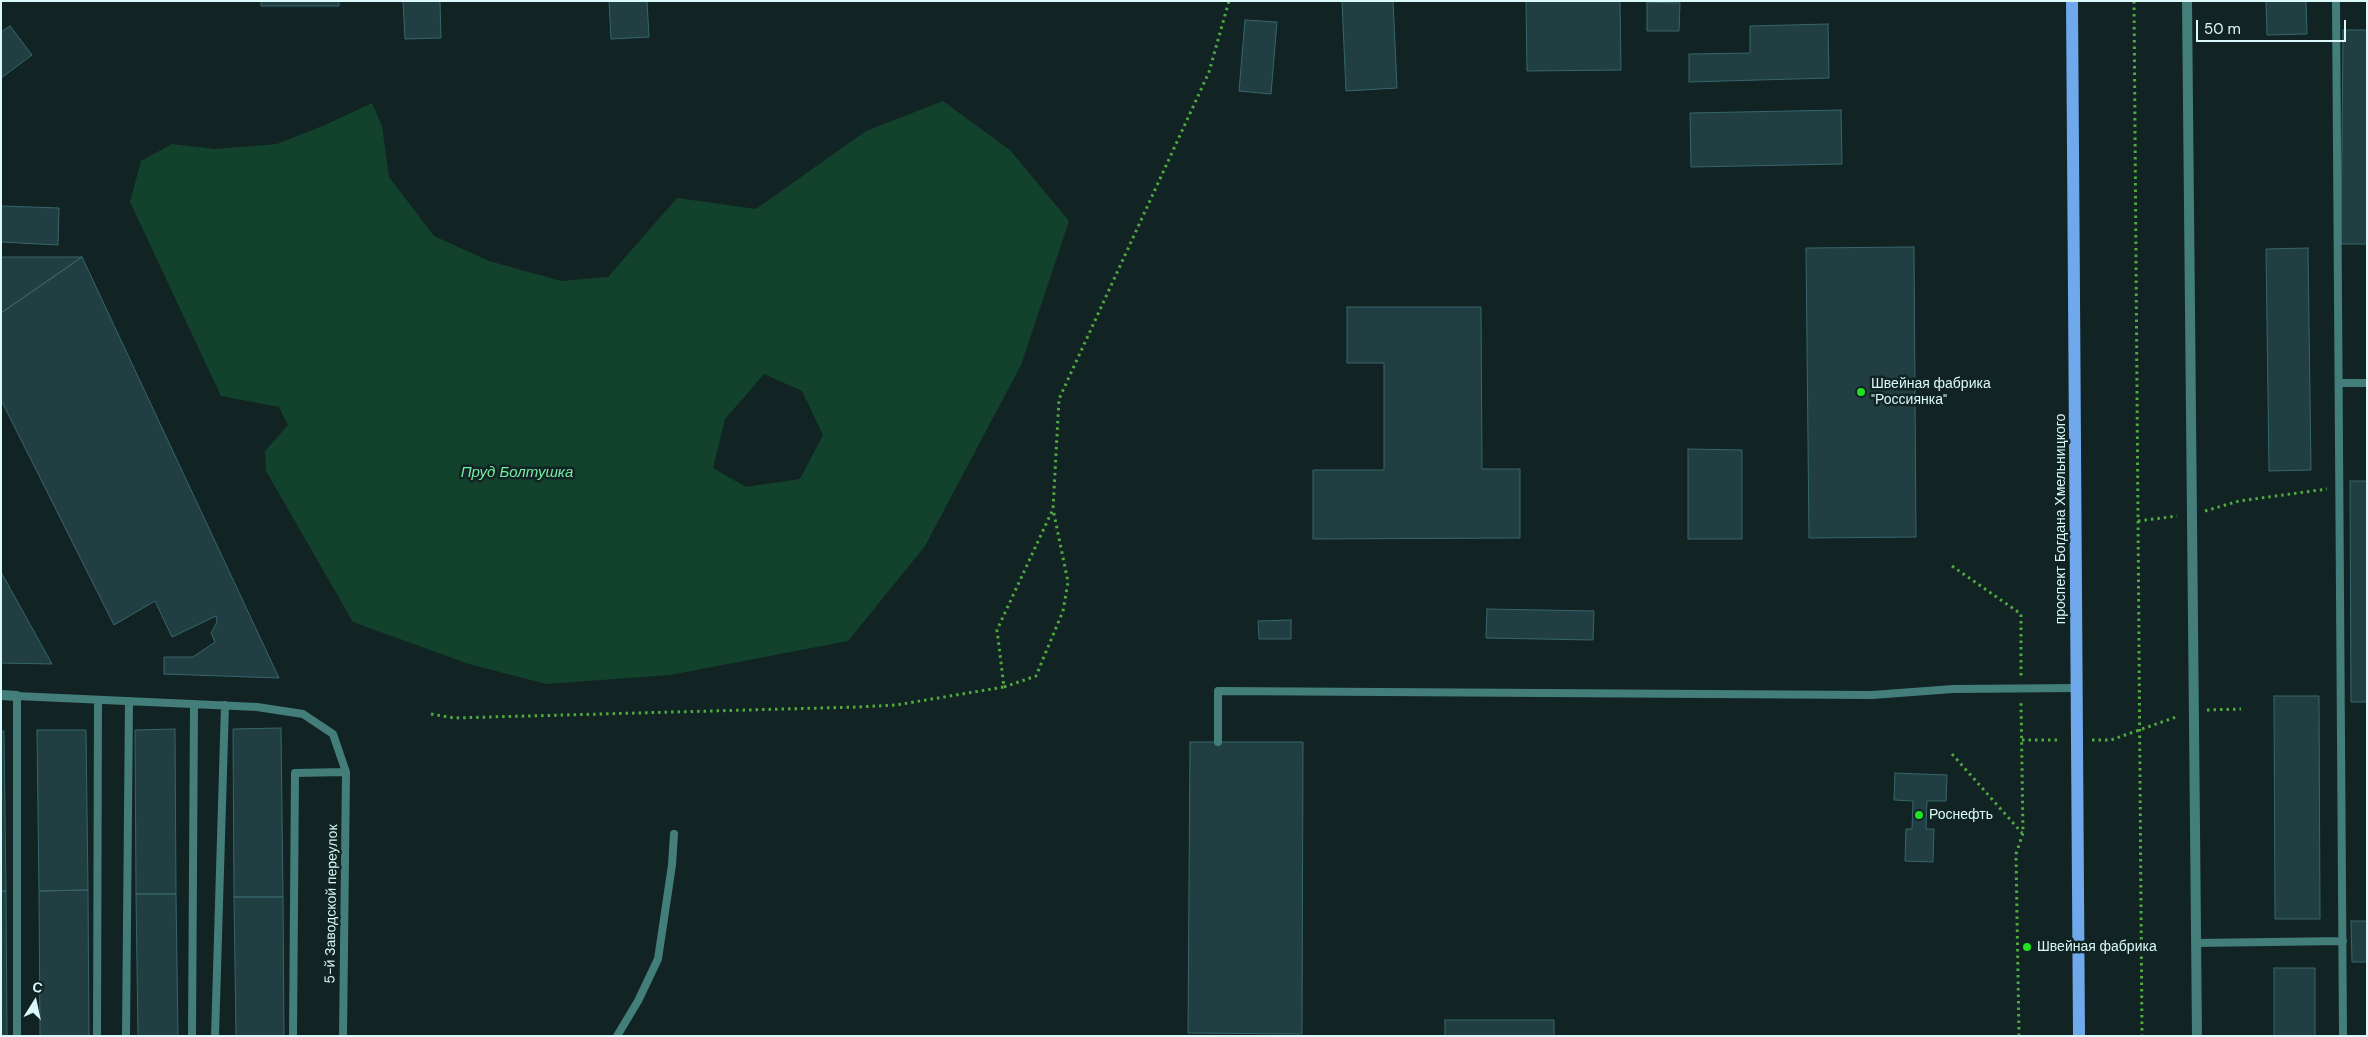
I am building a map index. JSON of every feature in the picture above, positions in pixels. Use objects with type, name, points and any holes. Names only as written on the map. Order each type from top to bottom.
[{"type":"main road","name":"проспект Богдана Хмельницкого","points":[[2072,1],[2079,1036]]},
{"type":"street","points":[[2187,1],[2197,1036]]},
{"type":"street","points":[[1,695],[17,696]]},
{"type":"lane","points":[[2336,1],[2343,1036]]},
{"type":"lane","points":[[2340,383],[2367,383]]},
{"type":"lane","points":[[1218,742],[1218,691],[1872,695],[1953,689],[2077,688]]},
{"type":"lane","points":[[17,696],[17,1036]]},
{"type":"lane","name":"5-й Заводской переулок","points":[[17,696],[258,706],[303,714],[334,734],[346,772],[343,1036]]},
{"type":"lane","points":[[98,700],[98,1036]]},
{"type":"lane","points":[[126,1036],[129,701]]},
{"type":"lane","points":[[192,1036],[194,704]]},
{"type":"lane","points":[[215,1036],[225,705]]},
{"type":"lane","points":[[293,1036],[295,773],[346,772]]},
{"type":"lane","points":[[617,1036],[638,1001],[658,959],[672,865],[674,834]]},
{"type":"lane","points":[[2196,943],[2343,941]]},
{"type":"path","points":[[431,714],[454,718],[896,705],[1004,687],[1036,676],[1062,611],[1068,582],[1052,509],[1059,399],[1210,72],[1229,1]]},
{"type":"path","points":[[2134,1],[2142,1036]]},
{"type":"path","points":[[2239,501],[2340,487]]},
{"type":"path","points":[[1004,687],[997,630],[1052,509]]},
{"type":"path","points":[[1952,566],[2021,614],[2023,833],[2016,854],[2019,1036]]},
{"type":"path","points":[[2022,740],[2111,740],[2194,711],[2241,709]]},
{"type":"path","points":[[1952,754],[2023,833]]},
{"type":"water","name":"Пруд Болтушка","points":[[943,101],[1011,151],[1069,221],[1021,365],[925,546],[848,641],[670,675],[546,684],[469,664],[353,622],[266,471],[265,451],[288,425],[279,407],[221,396],[130,202],[141,161],[172,144],[215,149],[277,144],[325,125],[372,103],[382,126],[389,177],[434,236],[489,261],[561,281],[608,277],[677,198],[756,209],[866,131]],"holes":[[[764,374],[802,391],[823,435],[800,479],[746,487],[713,468],[725,419]]]},
{"type":"building","points":[[261,1],[339,1],[339,6],[261,6]]},
{"type":"building","points":[[403,1],[440,1],[441,38],[405,39]]},
{"type":"building","points":[[609,1],[647,1],[649,37],[611,39]]},
{"type":"building","points":[[1342,1],[1393,1],[1397,88],[1346,91]]},
{"type":"building","points":[[1526,1],[1620,1],[1621,70],[1527,71]]},
{"type":"building","points":[[2266,1],[2306,1],[2307,34],[2267,35]]},
{"type":"building","points":[[1647,2],[1680,3],[1679,31],[1647,31]]},
{"type":"building","points":[[1245,20],[1277,22],[1271,94],[1239,91]]},
{"type":"building","points":[[1828,24],[1829,78],[1689,82],[1689,54],[1750,53],[1750,26]]},
{"type":"building","points":[[10,26],[32,55],[1,78],[1,32]]},
{"type":"building","points":[[2343,30],[2367,30],[2367,244],[2341,244]]},
{"type":"building","points":[[1841,110],[1842,164],[1691,167],[1690,113]]},
{"type":"building","points":[[1,206],[59,208],[58,245],[1,242]]},
{"type":"building","name":"Швейная фабрика \"Россиянка\"","points":[[1914,247],[1916,537],[1809,538],[1806,248]]},
{"type":"building","points":[[2308,248],[2311,470],[2269,471],[2266,249]]},
{"type":"building","points":[[1,257],[82,257],[1,313]]},
{"type":"building","points":[[82,257],[279,678],[164,674],[164,657],[193,657],[215,642],[211,633],[217,622],[216,616],[172,637],[155,601],[114,625],[1,400],[1,313]]},
{"type":"building","points":[[1347,307],[1481,307],[1482,469],[1520,469],[1520,538],[1313,539],[1313,470],[1384,470],[1384,363],[1347,363]]},
{"type":"building","points":[[1688,449],[1742,450],[1742,539],[1688,539]]},
{"type":"building","points":[[2350,481],[2367,481],[2367,702],[2351,702]]},
{"type":"building","points":[[1,572],[52,664],[1,663]]},
{"type":"building","points":[[1487,609],[1594,611],[1593,640],[1486,638]]},
{"type":"building","points":[[1291,620],[1291,639],[1259,639],[1258,621]]},
{"type":"building","points":[[2274,696],[2319,696],[2320,919],[2275,919]]},
{"type":"building","points":[[281,728],[283,897],[234,897],[233,729]]},
{"type":"building","points":[[175,729],[176,894],[136,894],[135,730]]},
{"type":"building","points":[[37,730],[86,730],[88,890],[39,891]]},
{"type":"building","points":[[1,731],[4,731],[6,891],[1,891]]},
{"type":"building","points":[[1190,742],[1303,742],[1302,1034],[1188,1033]]},
{"type":"building","name":"Роснефть","points":[[1895,773],[1947,775],[1946,801],[1927,801],[1926,829],[1934,829],[1933,862],[1905,861],[1906,829],[1912,829],[1913,801],[1894,800]]},
{"type":"building","points":[[88,890],[89,1036],[40,1036],[39,891]]},
{"type":"building","points":[[1,891],[6,891],[7,1036],[1,1036]]},
{"type":"building","points":[[136,894],[176,894],[178,1036],[138,1036]]},
{"type":"building","points":[[234,897],[283,897],[284,1036],[236,1036]]},
{"type":"building","points":[[2351,921],[2367,921],[2367,962],[2352,962]]},
{"type":"building","points":[[2274,968],[2315,968],[2315,1036],[2274,1036]]},
{"type":"building","points":[[1445,1020],[1554,1020],[1554,1036],[1445,1036]]},
{"type":"place","name":"Швейная фабрика \"Россиянка\"","points":[[1861,392]]},
{"type":"place","name":"Роснефть","points":[[1919,815]]},
{"type":"place","name":"Швейная фабрика","points":[[2027,947]]}]
